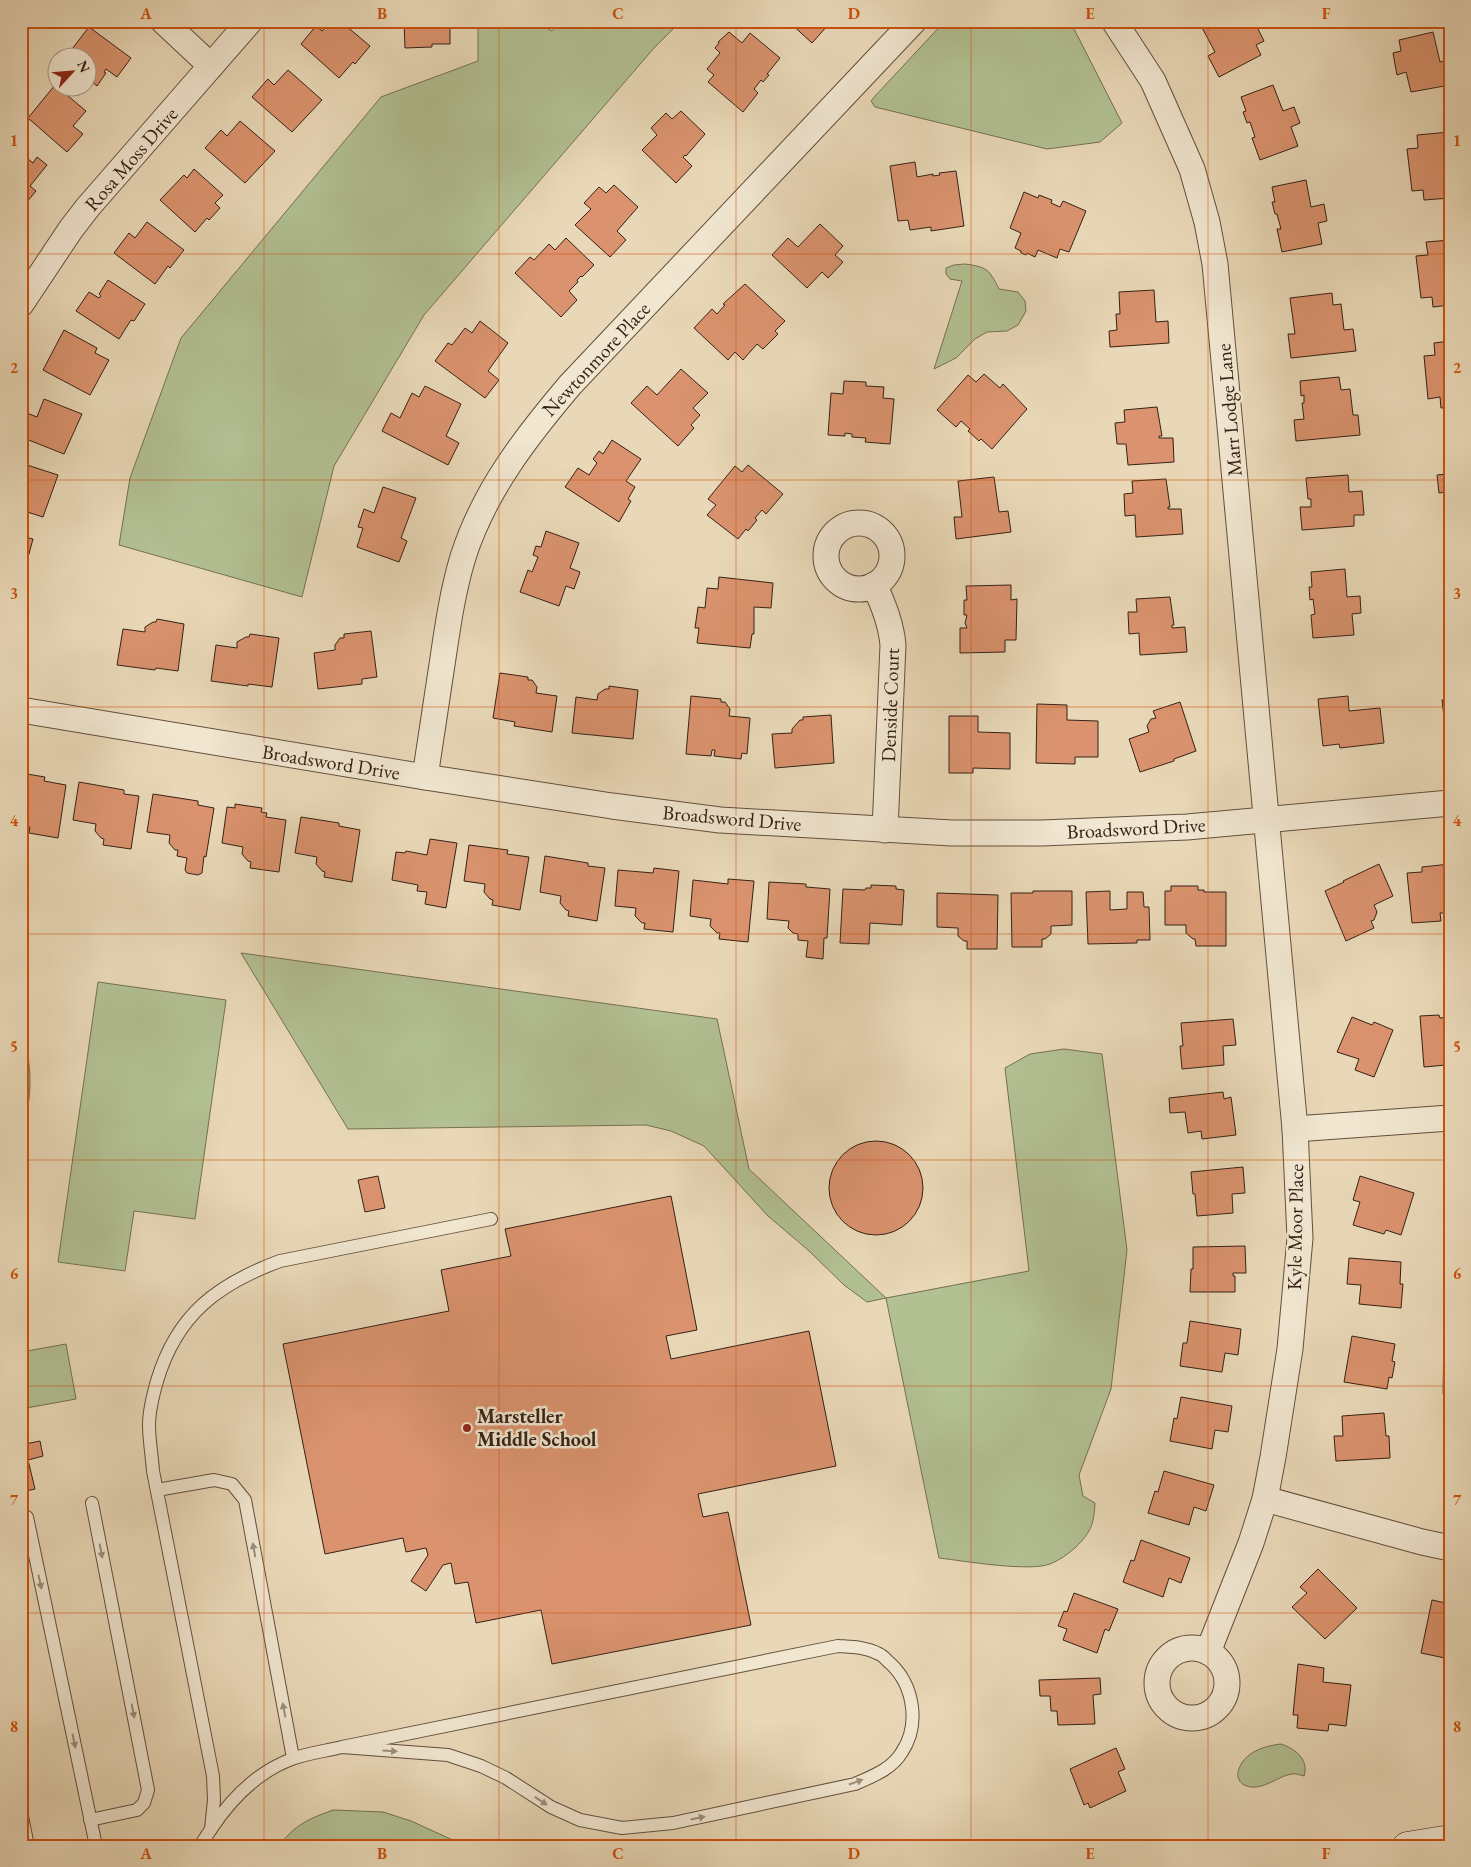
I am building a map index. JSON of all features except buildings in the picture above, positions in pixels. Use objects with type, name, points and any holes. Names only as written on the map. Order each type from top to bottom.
[{"type":"main road","points":[[1407,1846],[1450,1839]]},
{"type":"street","points":[[163,21],[211,66]]},
{"type":"street","name":"Rosa Moss Drive","points":[[21,304],[71,229],[250,21]]},
{"type":"street","name":"Newtonmore Place","points":[[425,777],[450,610],[463,557],[504,469],[535,426],[570,385],[914,21]]},
{"type":"street","name":"Marr Lodge Lane","points":[[1114,21],[1153,81],[1160,96],[1192,169],[1209,231],[1216,269],[1266,820]]},
{"type":"street","name":"Denside Court","points":[[874,585],[884,604],[891,626],[893,646],[885,830]]},
{"type":"street","name":"Broadsword Drive","points":[[21,710],[425,777],[612,806],[720,820],[952,833],[1042,833],[1187,827],[1450,803]]},
{"type":"street","name":"Kyle Moor Place","points":[[1208,1652],[1251,1543],[1265,1499],[1290,1349],[1300,1238],[1295,1129],[1266,820]]},
{"type":"street","points":[[1295,1129],[1450,1118]]},
{"type":"street","points":[[1265,1499],[1450,1548]]},
{"type":"lane","points":[[211,1829],[214,1800],[213,1776],[157,1490],[149,1425],[152,1399],[162,1367],[176,1337],[195,1311],[220,1289],[249,1273],[280,1261],[491,1219]]},
{"type":"lane","points":[[157,1490],[214,1480],[232,1484],[245,1500],[293,1758]]},
{"type":"lane","points":[[90,1820],[137,1810],[144,1803],[148,1790],[92,1503]]},
{"type":"lane","points":[[27,1517],[96,1846]]},
{"type":"lane","points":[[200,1846],[222,1812],[253,1780],[293,1758],[342,1747],[838,1646],[860,1647],[880,1654],[897,1670],[911,1700],[914,1718],[910,1734],[902,1752],[892,1764],[880,1773],[855,1784],[673,1824],[622,1828],[580,1820],[551,1807],[506,1778],[481,1766],[448,1755],[342,1747]]},
{"type":"lane","points":[[21,1812],[28,1846]]},
{"type":"green space","points":[[478,21],[534,21],[552,31],[562,21],[681,21],[654,48],[424,315],[334,466],[302,597],[119,545],[130,478],[181,338],[381,97],[478,61]]},
{"type":"green space","points":[[945,21],[1070,21],[1122,123],[1100,142],[1047,149],[875,107],[871,101]]},
{"type":"green space","points":[[965,264],[978,266],[986,270],[993,277],[999,289],[1018,292],[1025,301],[1026,311],[1018,325],[1007,331],[987,332],[975,339],[956,358],[934,369],[962,281],[950,279],[946,274],[946,268]]},
{"type":"green space","points":[[241,953],[717,1019],[749,1169],[886,1298],[867,1302],[844,1285],[808,1250],[768,1216],[704,1146],[671,1131],[646,1125],[348,1129]]},
{"type":"green space","points":[[98,982],[226,1000],[195,1219],[134,1211],[125,1271],[58,1262]]},
{"type":"green space","points":[[21,1028],[29,1067],[30,1092],[21,1131]]},
{"type":"green space","points":[[1064,1049],[1102,1054],[1127,1250],[1111,1389],[1079,1475],[1083,1496],[1095,1503],[1094,1517],[1085,1537],[1064,1557],[1050,1564],[1027,1567],[939,1558],[886,1298],[1029,1271],[1005,1068],[1030,1054]]},
{"type":"green space","points":[[1444,1329],[1450,1329],[1450,1395],[1443,1394]]},
{"type":"green space","points":[[66,1344],[76,1399],[21,1409],[21,1352]]},
{"type":"green space","points":[[1281,1744],[1292,1749],[1303,1760],[1305,1765],[1304,1776],[1296,1774],[1286,1775],[1257,1787],[1244,1785],[1238,1778],[1238,1772],[1244,1759],[1261,1748]]},
{"type":"green space","points":[[333,1810],[383,1812],[411,1821],[466,1846],[278,1846],[291,1832],[302,1824]]},
{"type":"place","name":"Marsteller Middle School","points":[[467,1428]]}]
